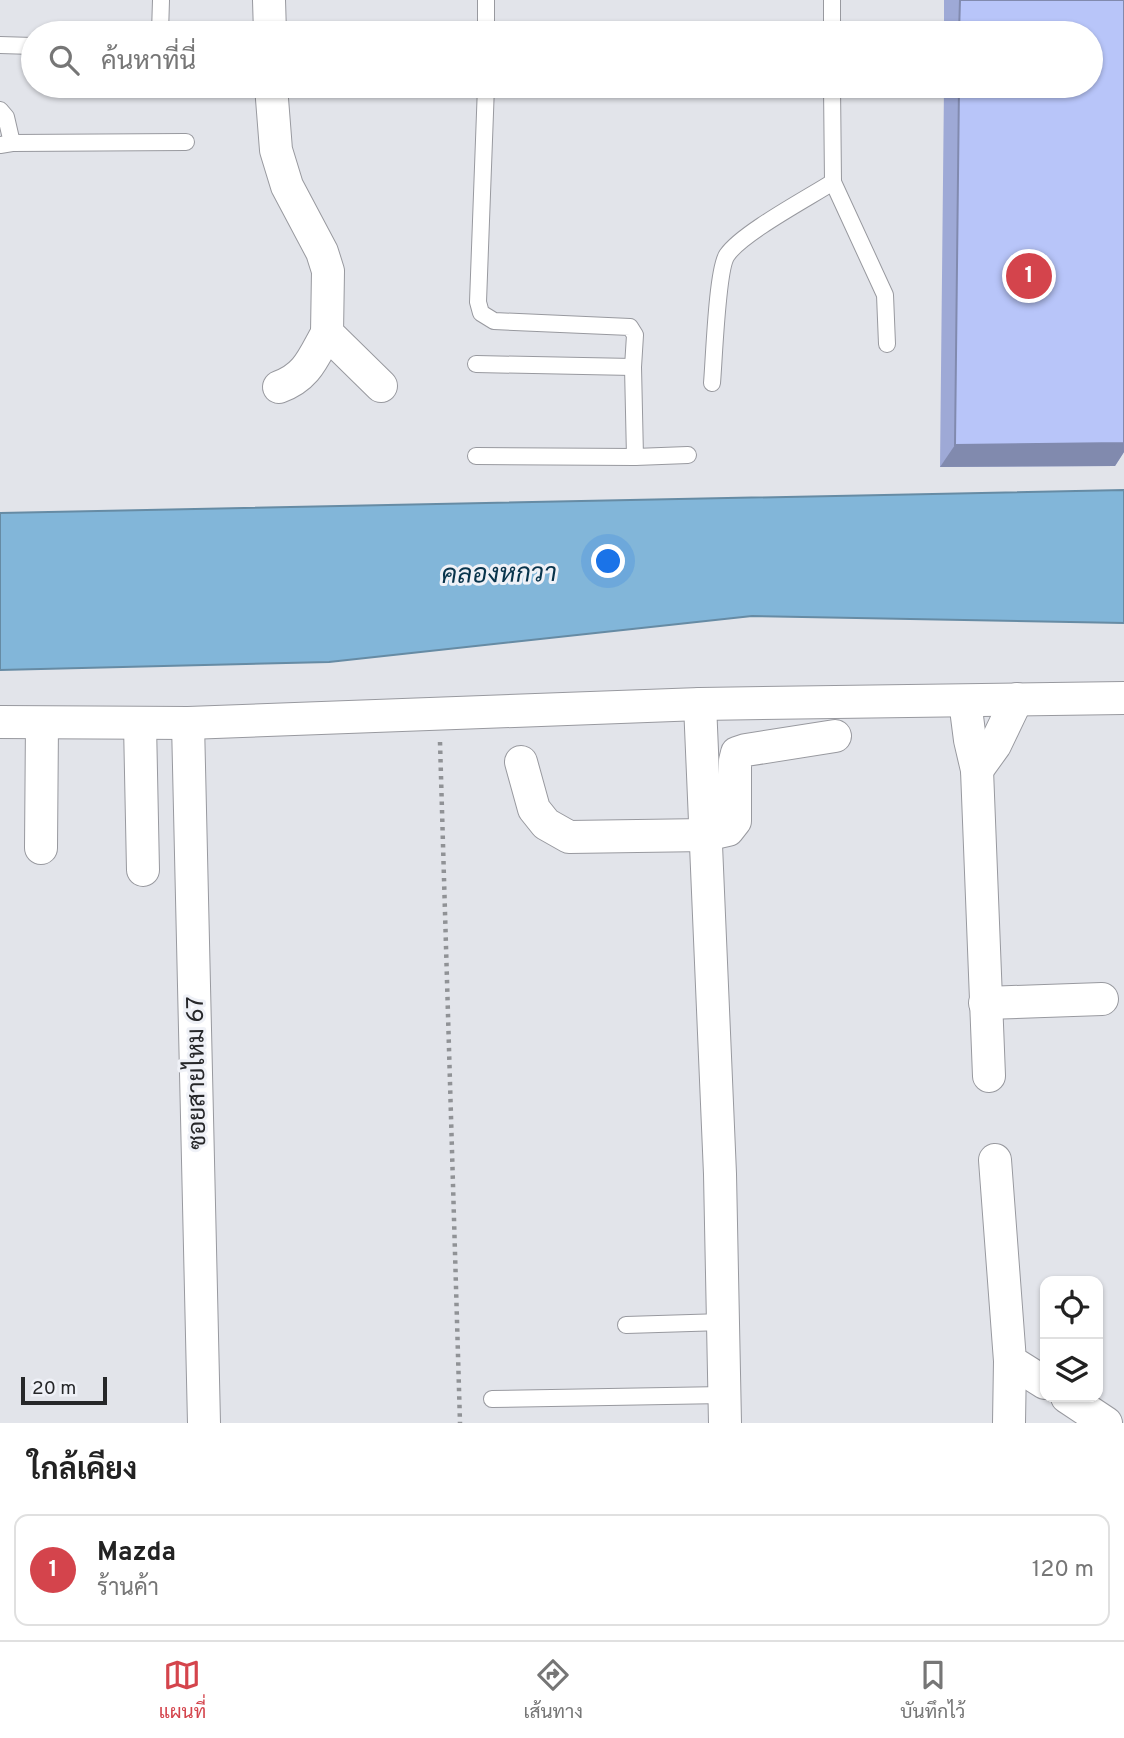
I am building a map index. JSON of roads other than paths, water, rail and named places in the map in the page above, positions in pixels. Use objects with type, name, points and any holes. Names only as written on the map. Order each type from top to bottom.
[{"type":"street","points":[[269,0],[270,21]]},
{"type":"street","points":[[272,98],[276,150],[287,186],[322,252],[328,271],[327,333],[305,372],[292,382],[279,387]]},
{"type":"street","points":[[327,333],[381,386]]},
{"type":"street","points":[[0,722],[188,723],[827,700],[1124,698]]},
{"type":"street","points":[[977,770],[995,745],[1017,699]]},
{"type":"street","points":[[965,701],[977,770],[989,1076]]},
{"type":"street","points":[[700,704],[720,1161],[725,1409]]},
{"type":"street","points":[[41,848],[42,723]]},
{"type":"street","name":"ซอยสายไหม 67","points":[[188,723],[204,1423]]},
{"type":"street","points":[[140,724],[143,870]]},
{"type":"street","points":[[521,762],[534,809],[546,824],[569,837],[706,835],[728,830],[735,821],[737,753],[835,736]]},
{"type":"street","points":[[985,1003],[1102,999]]},
{"type":"street","points":[[995,1160],[1010,1361],[1009,1423]]},
{"type":"street","points":[[1010,1361],[1040,1380]]},
{"type":"street","points":[[1074,1402],[1106,1423]]},
{"type":"lane","points":[[160,21],[161,0]]},
{"type":"lane","points":[[486,0],[486,21]]},
{"type":"lane","points":[[832,0],[832,21]]},
{"type":"lane","points":[[0,45],[21,46]]},
{"type":"lane","points":[[486,98],[478,302],[481,313],[494,321],[630,327],[635,335],[635,457]]},
{"type":"lane","points":[[832,98],[833,182],[885,295],[887,344]]},
{"type":"lane","points":[[0,110],[6,117],[6,144],[186,142]]},
{"type":"lane","points":[[712,383],[725,257],[741,241],[833,182]]},
{"type":"lane","points":[[476,364],[633,367]]},
{"type":"lane","points":[[476,456],[688,456]]},
{"type":"lane","points":[[626,1325],[723,1322]]},
{"type":"lane","points":[[492,1399],[725,1409]]},
{"type":"water","name":"คลองหกวา","points":[[1124,490],[1124,623],[752,616],[329,662],[0,670],[0,513]]},
{"type":"place","name":"Mazda","points":[[1029,276]]}]
